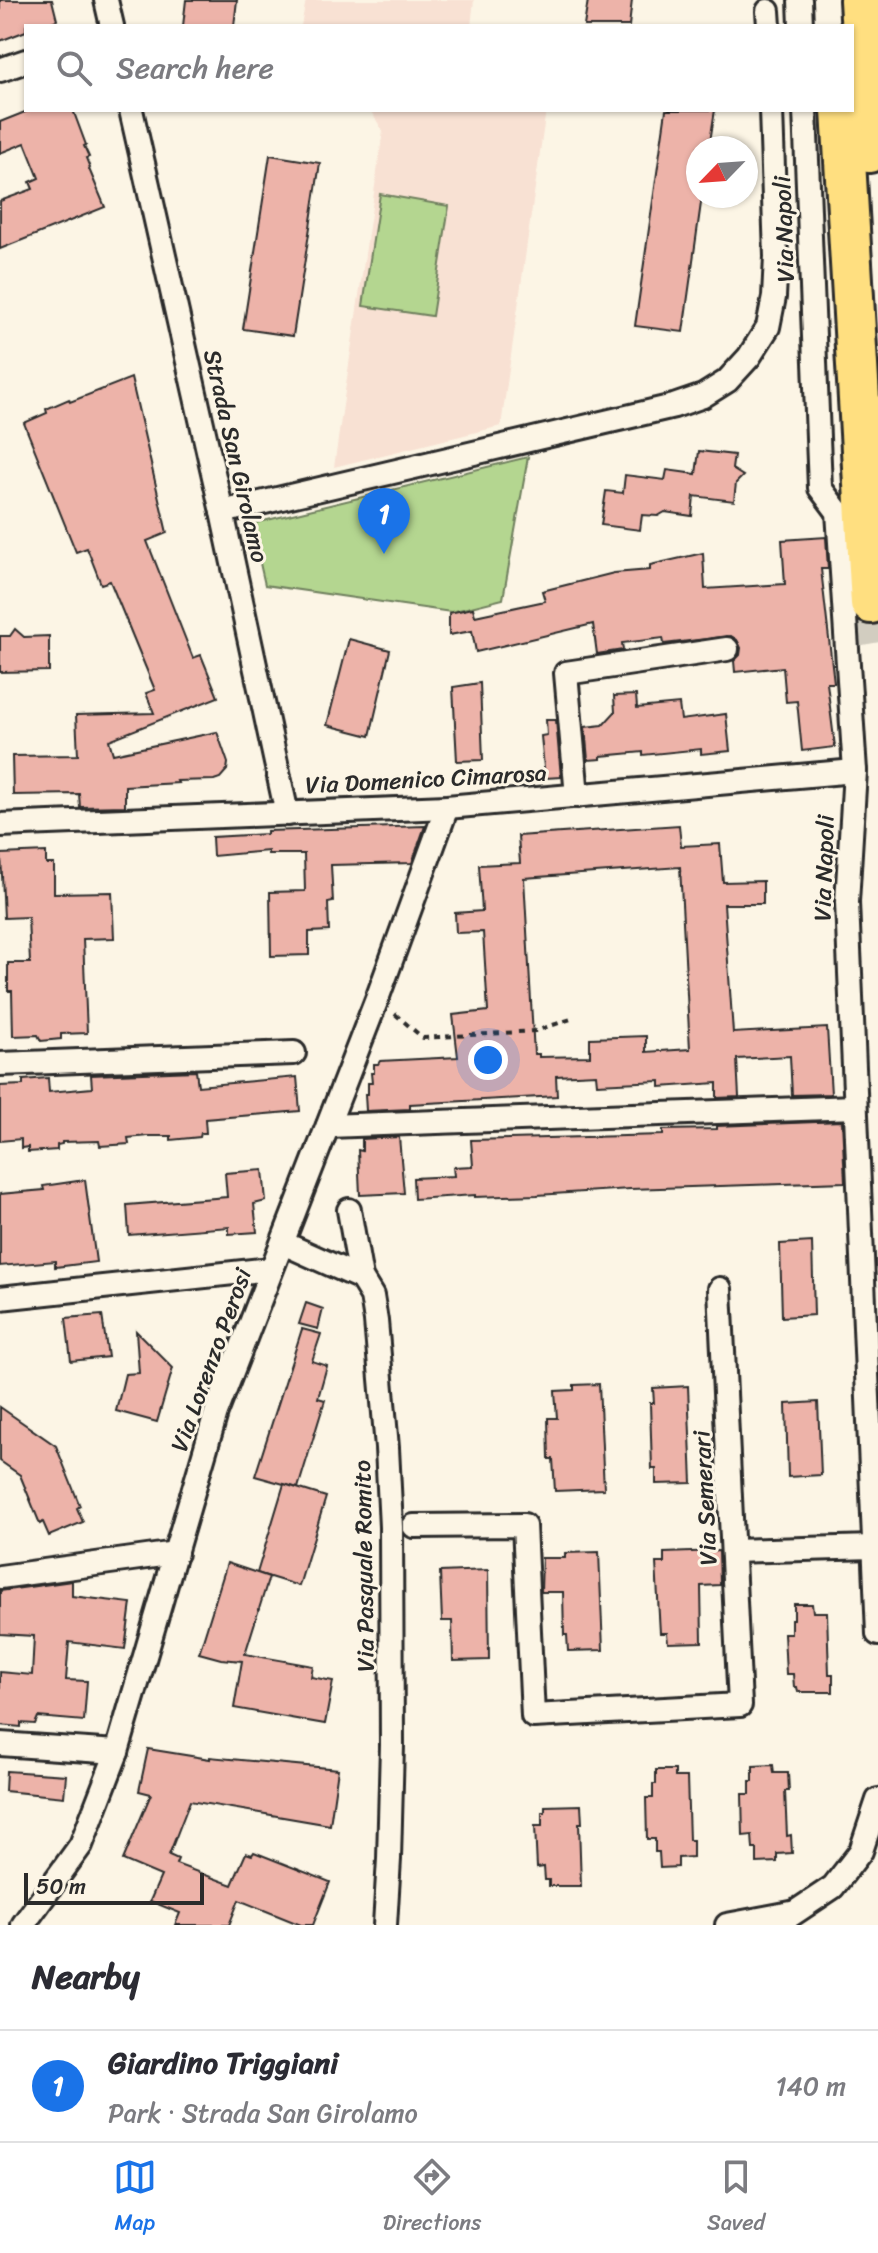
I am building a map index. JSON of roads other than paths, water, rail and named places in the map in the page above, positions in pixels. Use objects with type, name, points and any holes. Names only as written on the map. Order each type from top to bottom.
[{"type":"highway","points":[[835,0],[837,24]]},
{"type":"highway","points":[[860,0],[878,292]]},
{"type":"highway","points":[[842,112],[871,603]]},
{"type":"street","points":[[106,0],[112,24]]},
{"type":"street","points":[[800,0],[801,24]]},
{"type":"street","points":[[0,70],[24,62]]},
{"type":"street","name":"Strada San Girolamo","points":[[131,112],[287,814]]},
{"type":"street","points":[[222,512],[674,406],[703,396],[727,381],[749,357],[768,327],[774,297],[776,257],[771,112]]},
{"type":"street","name":"Via Napoli","points":[[805,112],[820,488],[838,512],[855,771],[847,902],[878,1634]]},
{"type":"street","points":[[577,796],[566,673],[727,649]]},
{"type":"street","name":"Via Domenico Cimarosa","points":[[0,825],[447,807],[855,771]]},
{"type":"street","name":"Via Lorenzo Perosi","points":[[23,1925],[81,1845],[117,1752],[216,1413],[377,999],[447,807]]},
{"type":"street","points":[[0,1064],[294,1053]]},
{"type":"street","points":[[328,1126],[855,1107]]},
{"type":"street","name":"Via Pasquale Romito","points":[[349,1210],[361,1278],[372,1296],[376,1321],[391,1527],[392,1745],[385,1925]]},
{"type":"street","points":[[283,1243],[361,1278]]},
{"type":"street","points":[[0,1298],[271,1269]]},
{"type":"street","name":"Via Semerari","points":[[414,1526],[524,1525],[533,1716],[740,1705],[720,1289]]},
{"type":"street","points":[[733,1551],[873,1547]]},
{"type":"street","points":[[0,1577],[176,1553]]},
{"type":"street","points":[[0,1744],[117,1752]]},
{"type":"street","points":[[727,1925],[784,1919],[833,1887],[861,1851],[878,1800]]},
{"type":"tunnel","points":[[871,603],[878,643]]},
{"type":"place","name":"Giardino Triggiani","points":[[384,554]]}]
